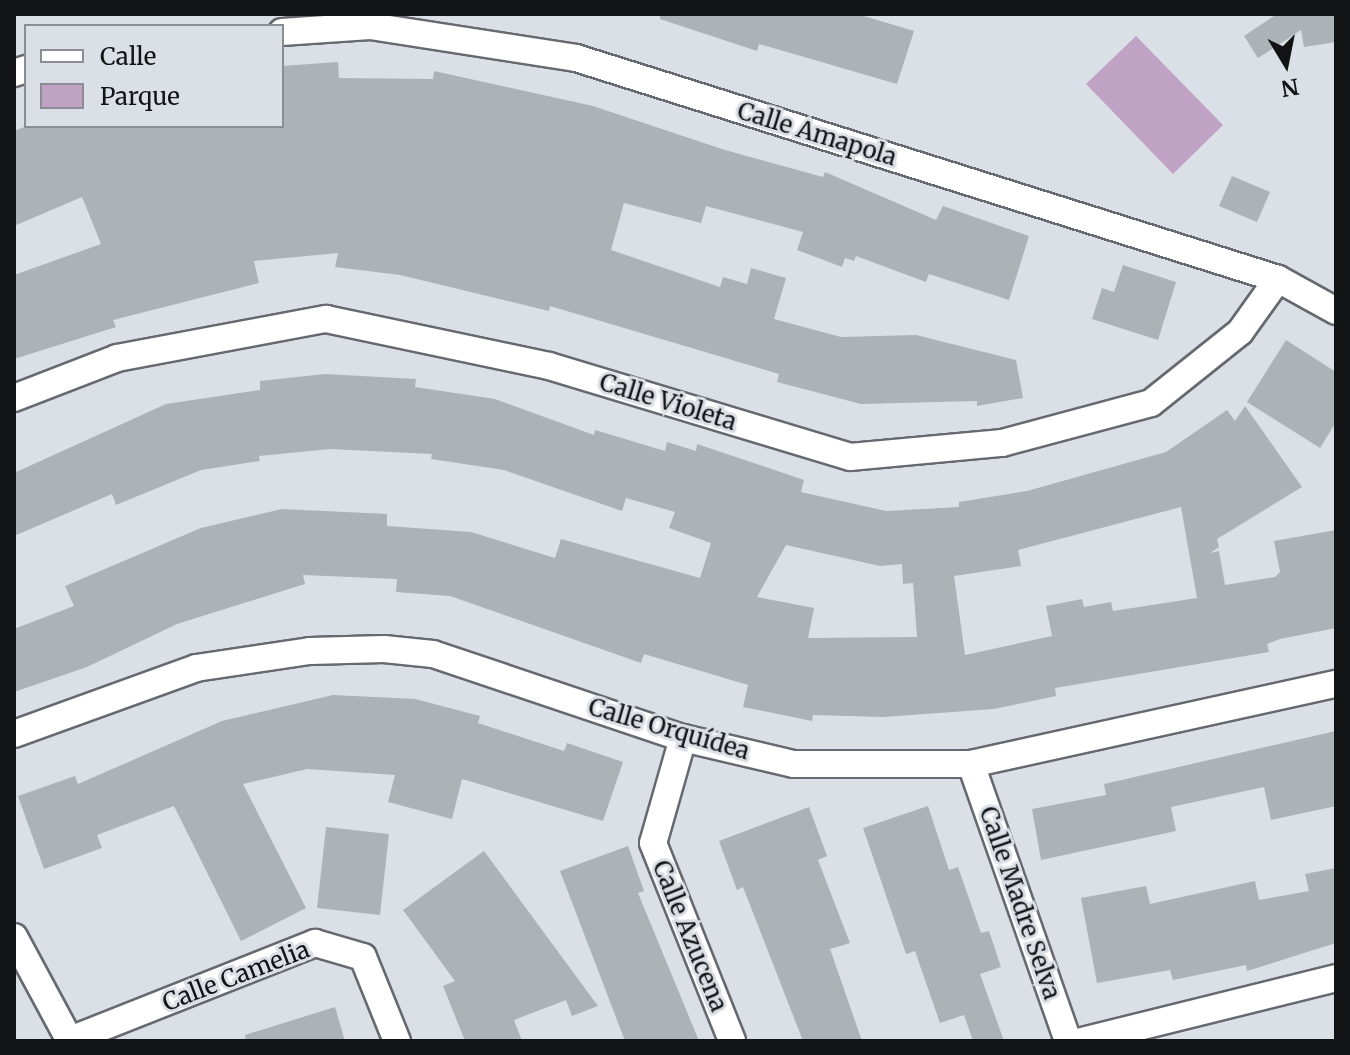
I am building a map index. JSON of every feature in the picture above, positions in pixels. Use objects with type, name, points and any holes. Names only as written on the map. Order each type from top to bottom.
[{"type":"street","name":"Calle Amapola","points":[[284,32],[370,26],[576,58],[1278,279],[1336,311]]},
{"type":"street","name":"Calle Violeta","points":[[14,398],[117,358],[326,319],[549,366],[850,457],[1002,443],[1151,403],[1240,332],[1278,279]]},
{"type":"street","name":"Calle Orquídea","points":[[14,734],[196,668],[310,651],[384,649],[433,654],[683,738],[794,764],[971,764],[1336,684]]},
{"type":"street","name":"Calle Azucena","points":[[683,738],[653,843],[732,1041]]},
{"type":"street","name":"Calle Madre Selva","points":[[971,764],[1068,1041]]},
{"type":"street","points":[[14,937],[70,1040]]},
{"type":"street","name":"Calle Camelia","points":[[70,1040],[315,943],[363,957],[397,1041]]},
{"type":"street","points":[[1082,1041],[1336,978]]},
{"type":"green space","points":[[1136,36],[1223,125],[1173,174],[1086,84]]},
{"type":"building","points":[[660,14],[857,14],[914,31],[897,84],[759,44],[757,51],[660,19]]},
{"type":"building","points":[[1277,14],[1334,14],[1336,42],[1304,47],[1301,30],[1258,58],[1244,36]]},
{"type":"building","points":[[338,62],[339,78],[433,79],[434,71],[593,106],[725,150],[823,177],[825,172],[936,220],[943,206],[1029,236],[1009,300],[929,274],[926,282],[856,256],[854,261],[845,258],[842,267],[797,250],[803,232],[706,206],[701,223],[624,203],[611,250],[720,287],[723,277],[747,284],[751,268],[786,278],[774,319],[841,337],[916,335],[1016,360],[1023,398],[977,406],[977,401],[861,404],[777,382],[779,374],[550,306],[549,311],[400,275],[335,267],[338,253],[254,261],[259,283],[113,320],[116,327],[14,359],[14,275],[101,244],[82,197],[14,226],[14,131],[24,127],[284,128],[284,66]]},
{"type":"building","points":[[1232,176],[1270,192],[1257,222],[1219,206]]},
{"type":"building","points":[[1123,265],[1176,282],[1158,340],[1092,319],[1102,288],[1114,292]]},
{"type":"building","points":[[1286,340],[1336,372],[1336,422],[1320,448],[1247,402]]},
{"type":"building","points":[[325,374],[416,379],[415,387],[495,399],[594,435],[595,430],[665,451],[667,442],[696,451],[697,444],[804,480],[801,492],[886,511],[959,507],[959,502],[1027,491],[1166,452],[1227,410],[1235,421],[1245,406],[1302,487],[1217,539],[1219,547],[1210,553],[1219,551],[1225,585],[1275,577],[1280,572],[1274,541],[1336,530],[1336,628],[1280,639],[1267,644],[1269,652],[1055,688],[1056,696],[994,709],[884,717],[813,715],[812,721],[743,707],[748,685],[644,654],[641,663],[450,596],[396,592],[397,579],[303,575],[305,584],[177,624],[87,667],[14,692],[14,629],[74,606],[65,586],[201,528],[282,509],[387,514],[387,526],[471,532],[555,558],[561,539],[700,578],[711,543],[669,528],[675,512],[626,498],[622,511],[504,470],[431,459],[432,454],[330,449],[259,456],[260,461],[201,470],[116,505],[112,494],[14,536],[14,473],[166,404],[260,390],[260,381]],"holes":[[[1181,507],[1197,598],[1113,611],[1111,602],[1084,607],[1082,599],[1046,606],[1052,636],[965,655],[954,576],[1021,566],[1018,550]],[[786,545],[880,566],[902,564],[903,584],[913,583],[917,637],[808,638],[814,608],[757,597]]]},
{"type":"building","points":[[333,695],[415,699],[480,716],[478,723],[564,751],[567,743],[623,762],[603,821],[462,779],[452,819],[388,802],[395,775],[307,769],[243,784],[306,908],[241,941],[174,806],[97,835],[102,848],[44,869],[18,796],[75,776],[78,784],[222,721]]},
{"type":"building","points":[[1336,731],[1336,806],[1271,820],[1264,787],[1171,807],[1176,831],[1041,860],[1032,809],[1106,795],[1104,784]]},
{"type":"building","points":[[928,806],[949,870],[958,867],[981,933],[989,931],[1001,967],[980,974],[1004,1041],[973,1041],[964,1015],[940,1023],[915,951],[906,954],[863,828]]},
{"type":"building","points":[[809,807],[827,856],[818,860],[850,943],[830,949],[862,1041],[803,1041],[743,887],[737,890],[719,841]]},
{"type":"building","points":[[326,827],[389,834],[380,915],[317,908]]},
{"type":"building","points":[[628,846],[644,891],[638,893],[699,1041],[625,1041],[560,871]]},
{"type":"building","points":[[484,851],[598,1006],[572,1016],[566,1000],[514,1020],[522,1041],[465,1041],[443,986],[455,981],[403,910]]},
{"type":"building","points":[[1336,868],[1336,943],[1247,971],[1246,965],[1173,980],[1170,970],[1097,983],[1081,898],[1146,886],[1150,904],[1255,881],[1259,900],[1309,891],[1305,874]]},
{"type":"building","points":[[335,1007],[345,1041],[246,1041],[245,1035]]}]
